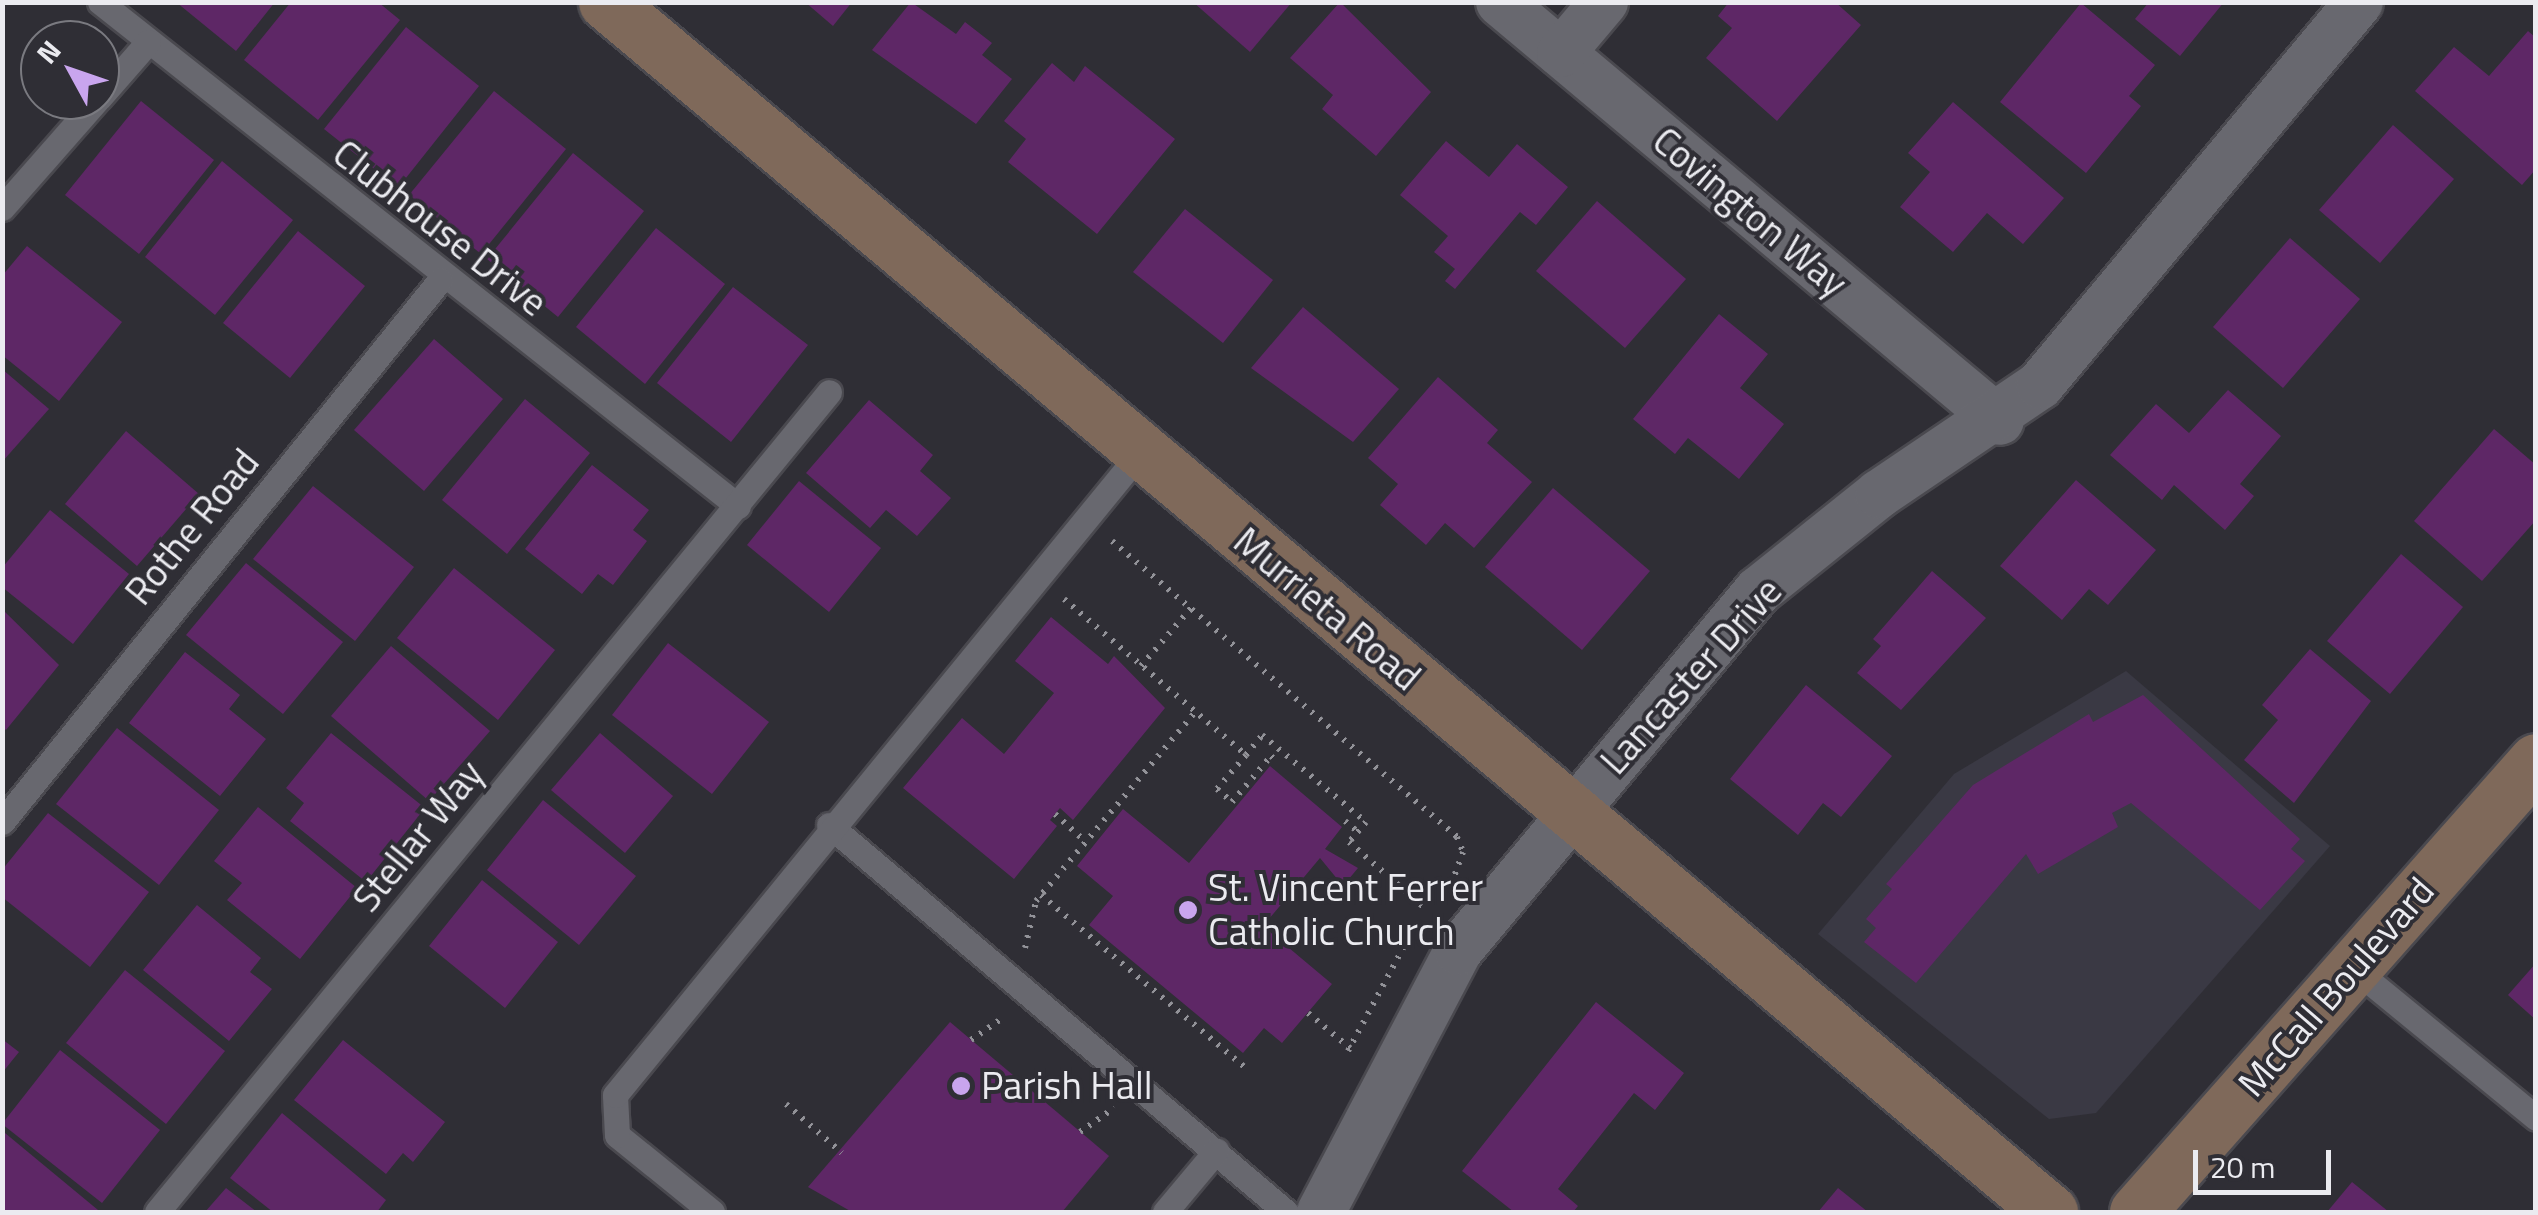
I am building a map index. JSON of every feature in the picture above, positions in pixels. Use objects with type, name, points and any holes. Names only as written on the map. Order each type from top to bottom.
[{"type":"main road","name":"Murrieta Road","points":[[606,2],[2050,1212]]},
{"type":"main road","name":"McCall Boulevard","points":[[2137,1212],[2536,761]]},
{"type":"street","name":"Covington Way","points":[[1500,2],[2000,421]]},
{"type":"street","points":[[1560,53],[1604,2]]},
{"type":"street","name":"Lancaster Drive","points":[[1322,1212],[1420,1010],[1570,813],[1758,591],[1879,494],[2000,421],[2040,386],[2359,2]]},
{"type":"lane","name":"Clubhouse Drive","points":[[100,2],[440,280],[738,506]]},
{"type":"lane","points":[[120,75],[148,42]]},
{"type":"lane","points":[[2,208],[80,120]]},
{"type":"lane","name":"Rothe Road","points":[[2,822],[440,280]]},
{"type":"lane","name":"Stellar Way","points":[[157,1212],[829,392]]},
{"type":"lane","points":[[712,1212],[617,1135],[615,1095],[830,826],[1140,453]]},
{"type":"lane","points":[[830,826],[1286,1212]]},
{"type":"lane","points":[[2354,968],[2536,1118]]},
{"type":"lane","points":[[1165,1212],[1216,1151]]},
{"type":"path","points":[[1085,518],[1457,837],[1462,861],[1446,886]]},
{"type":"path","points":[[1037,575],[1246,755]]},
{"type":"path","points":[[1141,666],[1191,608]]},
{"type":"path","points":[[1017,984],[1041,896],[1096,835],[1195,712]]},
{"type":"path","points":[[1276,761],[1270,756],[1232,802],[1217,789],[1262,736],[1366,822],[1350,842],[1428,910]]},
{"type":"path","points":[[1055,814],[1086,842]]},
{"type":"path","points":[[1345,821],[1358,832]]},
{"type":"path","points":[[1041,896],[1127,962],[1246,1068]]},
{"type":"path","points":[[1418,924],[1437,898]]},
{"type":"path","points":[[1343,1062],[1409,938]]},
{"type":"path","points":[[1308,1013],[1350,1048]]},
{"type":"path","points":[[786,1104],[842,1153]]},
{"type":"shaded area","points":[[2126,671],[2330,846],[2096,1113],[2049,1119],[1818,934],[1954,774]]},
{"type":"building","points":[[176,2],[275,2],[236,51]]},
{"type":"building","points":[[291,2],[378,2],[400,20],[318,120],[244,60]]},
{"type":"building","points":[[805,2],[852,2],[833,26]]},
{"type":"building","points":[[911,2],[956,34],[965,22],[992,43],[982,55],[1012,79],[976,124],[872,50]]},
{"type":"building","points":[[1193,2],[1292,2],[1250,52]]},
{"type":"building","points":[[1340,2],[1431,92],[1376,156],[1322,109],[1333,95],[1290,58]]},
{"type":"building","points":[[1729,2],[1835,2],[1861,25],[1777,121],[1706,58],[1732,28],[1718,16]]},
{"type":"building","points":[[2149,2],[2224,2],[2180,56],[2135,19]]},
{"type":"building","points":[[2081,3],[2155,65],[2129,96],[2141,106],[2086,173],[2000,102]]},
{"type":"building","points":[[406,27],[479,86],[398,188],[324,129]]},
{"type":"building","points":[[2528,31],[2536,38],[2536,169],[2522,185],[2415,91],[2454,47],[2489,76]]},
{"type":"building","points":[[1052,63],[1074,82],[1085,66],[1175,139],[1097,234],[1008,162],[1026,139],[1004,121]]},
{"type":"building","points":[[494,91],[566,149],[481,254],[409,195]]},
{"type":"building","points":[[141,101],[214,160],[139,254],[65,195]]},
{"type":"building","points":[[1953,102],[2064,198],[2023,244],[1987,213],[1953,252],[1900,207],[1930,172],[1908,153]]},
{"type":"building","points":[[2393,125],[2454,179],[2380,263],[2319,210]]},
{"type":"building","points":[[1446,141],[1489,177],[1517,144],[1568,187],[1536,225],[1520,212],[1455,289],[1445,281],[1455,269],[1434,252],[1448,236],[1400,195]]},
{"type":"building","points":[[573,153],[644,211],[558,317],[487,259]]},
{"type":"building","points":[[222,161],[293,220],[215,315],[145,257]]},
{"type":"building","points":[[1597,201],[1686,279],[1625,348],[1536,271]]},
{"type":"building","points":[[1185,209],[1273,280],[1223,343],[1133,272]]},
{"type":"building","points":[[656,228],[725,284],[645,384],[576,327]]},
{"type":"building","points":[[298,231],[365,286],[290,378],[223,323]]},
{"type":"building","points":[[2290,238],[2360,299],[2283,388],[2213,327]]},
{"type":"building","points":[[27,246],[122,322],[59,401],[2,355],[2,276]]},
{"type":"building","points":[[733,287],[808,345],[731,442],[657,383]]},
{"type":"building","points":[[1303,307],[1399,389],[1353,442],[1251,368]]},
{"type":"building","points":[[1719,314],[1768,354],[1740,388],[1784,424],[1739,479],[1688,438],[1675,454],[1633,419]]},
{"type":"building","points":[[434,339],[503,399],[424,491],[354,430]]},
{"type":"building","points":[[2,369],[49,409],[2,462]]},
{"type":"building","points":[[1438,377],[1498,430],[1487,443],[1532,482],[1474,548],[1445,523],[1426,545],[1380,505],[1398,484],[1368,458]]},
{"type":"building","points":[[2228,390],[2281,436],[2240,484],[2254,496],[2225,530],[2174,485],[2162,500],[2110,455],[2156,404],[2189,433]]},
{"type":"building","points":[[525,399],[590,453],[507,554],[442,500]]},
{"type":"building","points":[[869,400],[933,455],[920,471],[951,498],[917,536],[886,510],[870,528],[806,473]]},
{"type":"building","points":[[2494,429],[2536,465],[2536,520],[2482,581],[2414,521]]},
{"type":"building","points":[[126,431],[199,494],[137,566],[65,504]]},
{"type":"building","points":[[592,465],[649,510],[633,530],[647,541],[613,585],[598,574],[582,594],[525,549]]},
{"type":"building","points":[[2076,480],[2156,550],[2108,605],[2089,589],[2062,620],[2000,566]]},
{"type":"building","points":[[799,481],[881,548],[829,612],[747,545]]},
{"type":"building","points":[[313,486],[414,567],[355,641],[253,559]]},
{"type":"building","points":[[1553,488],[1650,571],[1582,650],[1485,567]]},
{"type":"building","points":[[50,510],[129,574],[73,644],[2,587],[2,568]]},
{"type":"building","points":[[2401,554],[2463,607],[2390,694],[2327,641]]},
{"type":"building","points":[[246,563],[343,642],[283,714],[186,635]]},
{"type":"building","points":[[454,568],[555,650],[498,720],[397,638]]},
{"type":"building","points":[[1932,571],[1986,618],[1901,710],[1857,673],[1881,646],[1873,639]]},
{"type":"building","points":[[2,609],[59,665],[6,730],[2,727]]},
{"type":"building","points":[[1051,617],[1108,664],[1114,656],[1165,708],[1073,820],[1060,808],[1050,820],[1057,826],[1014,879],[903,788],[962,718],[1004,754],[1054,693],[1015,661]]},
{"type":"building","points":[[668,643],[769,722],[712,794],[612,715]]},
{"type":"building","points":[[391,646],[490,731],[429,801],[331,716]]},
{"type":"building","points":[[2310,649],[2371,701],[2294,803],[2244,760],[2278,720],[2262,705]]},
{"type":"building","points":[[185,652],[240,695],[229,709],[266,739],[220,796],[129,723]]},
{"type":"building","points":[[1806,685],[1892,756],[1841,817],[1823,803],[1798,835],[1730,779]]},
{"type":"building","points":[[2143,695],[2300,839],[2291,849],[2305,861],[2260,910],[2131,803],[2112,813],[2118,827],[2038,874],[2026,854],[1916,983],[1864,942],[1876,928],[1866,919],[1892,889],[1886,884],[1973,785],[2089,714],[2093,722]]},
{"type":"building","points":[[117,728],[219,810],[159,885],[56,804]]},
{"type":"building","points":[[331,733],[425,808],[366,882],[290,821],[304,803],[286,788]]},
{"type":"building","points":[[600,733],[673,796],[625,853],[551,790]]},
{"type":"building","name":"St. Vincent Ferrer Catholic Church","points":[[1270,766],[1342,827],[1325,849],[1358,868],[1343,886],[1320,858],[1263,926],[1332,984],[1282,1043],[1264,1028],[1243,1053],[1089,925],[1113,896],[1077,866],[1123,809],[1189,863]]},
{"type":"building","points":[[543,800],[636,876],[579,945],[487,870]]},
{"type":"building","points":[[258,807],[357,888],[300,959],[227,900],[242,883],[214,861]]},
{"type":"building","points":[[48,813],[149,892],[90,967],[2,897],[2,870]]},
{"type":"building","points":[[482,880],[558,942],[505,1008],[429,946]]},
{"type":"building","points":[[197,905],[261,958],[250,972],[272,989],[229,1041],[143,970]]},
{"type":"building","points":[[2536,963],[2536,1020],[2508,995]]},
{"type":"building","points":[[125,970],[225,1051],[166,1124],[66,1043]]},
{"type":"building","points":[[1596,1002],[1684,1073],[1655,1110],[1634,1093],[1558,1189],[1578,1206],[1573,1212],[1514,1212],[1462,1171]]},
{"type":"building","name":"Parish Hall","points":[[950,1022],[1109,1156],[1062,1212],[852,1212],[808,1187]]},
{"type":"building","points":[[2,1039],[19,1052],[2,1073]]},
{"type":"building","points":[[343,1040],[445,1122],[413,1162],[403,1153],[386,1174],[294,1100]]},
{"type":"building","points":[[60,1050],[160,1130],[102,1203],[2,1124]]},
{"type":"building","points":[[282,1113],[386,1200],[377,1212],[273,1212],[230,1178]]},
{"type":"building","points":[[5,1133],[98,1210],[2,1212]]},
{"type":"building","points":[[2352,1182],[2389,1212],[2327,1212]]},
{"type":"building","points":[[226,1188],[257,1212],[205,1212]]},
{"type":"building","points":[[1838,1188],[1868,1212],[1818,1212]]},
{"type":"place","name":"St. Vincent Ferrer Catholic Church","points":[[1188,910]]},
{"type":"place","name":"Parish Hall","points":[[961,1086]]}]
